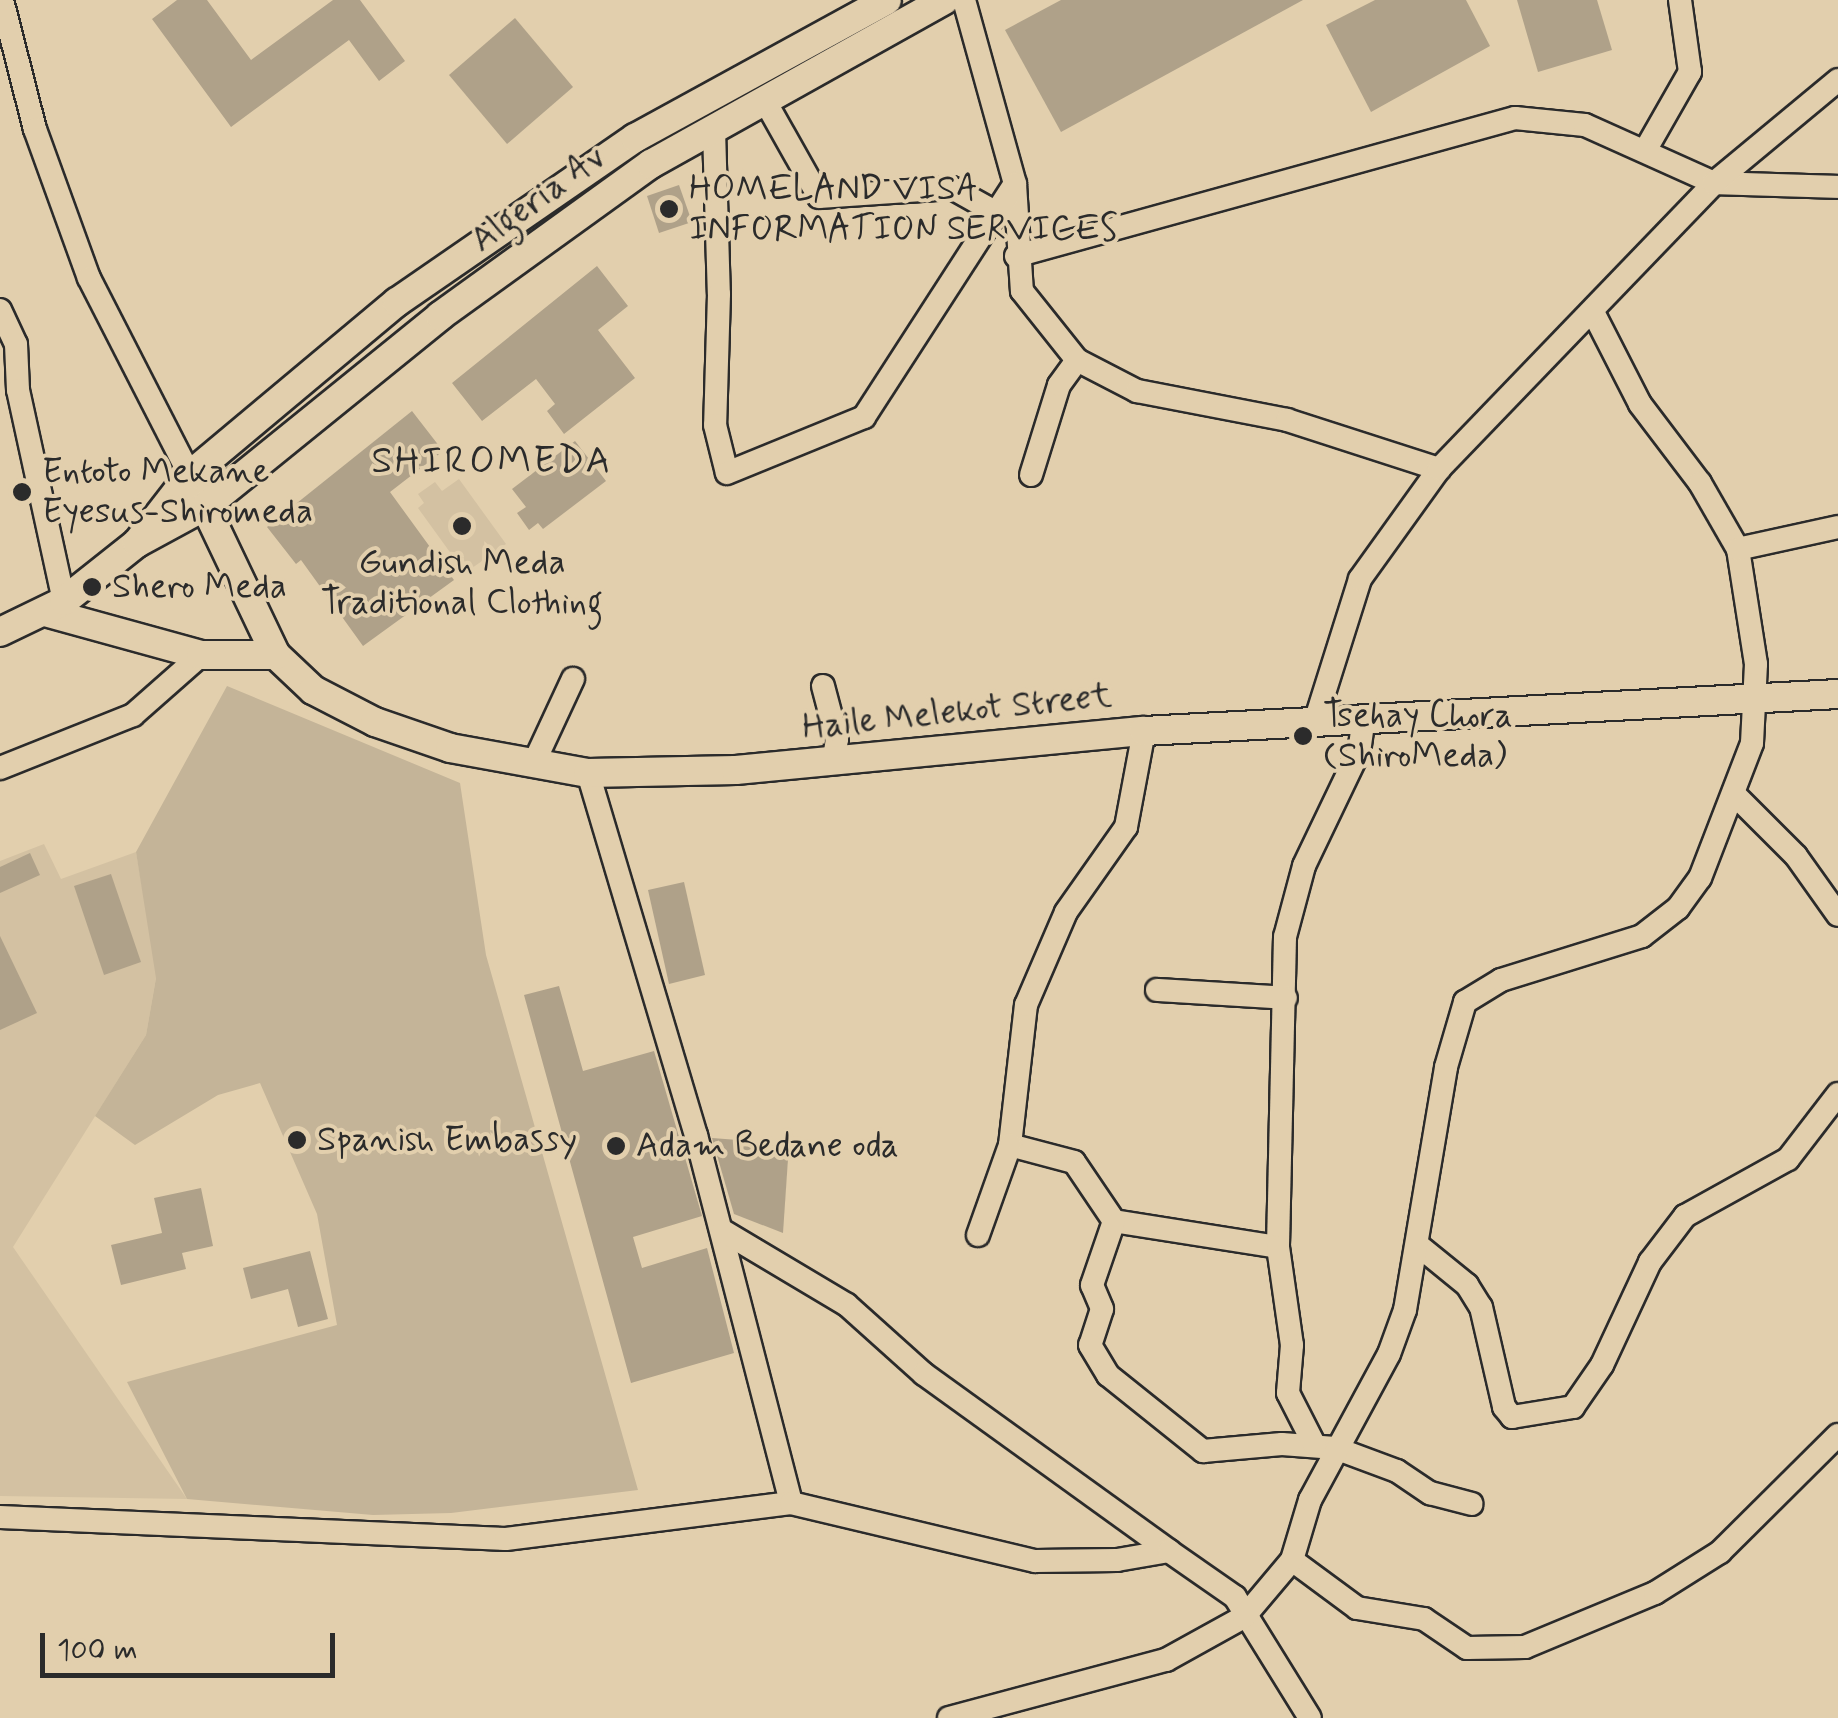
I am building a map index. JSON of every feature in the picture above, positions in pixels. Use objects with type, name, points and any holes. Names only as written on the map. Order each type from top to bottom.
[{"type":"main road","name":"Algeria Av","points":[[137,543],[190,475],[398,302],[530,207],[635,138],[887,0]]},
{"type":"main road","name":"Algeria Av","points":[[137,543],[207,506],[440,316],[651,164],[944,0]]},
{"type":"main road","name":"Haile Melekot Street","points":[[190,475],[276,656],[314,690],[374,722],[533,765],[588,772],[833,763],[1144,731],[1363,724],[1838,694]]},
{"type":"main road","points":[[0,632],[54,607],[137,543]]},
{"type":"main road","points":[[54,607],[201,655],[276,656]]},
{"type":"street","points":[[2,0],[34,129],[89,278],[190,475]]},
{"type":"street","points":[[964,0],[1014,184],[1016,256],[1026,302],[1077,360],[1137,392],[1287,420],[1438,469]]},
{"type":"street","points":[[1646,149],[1690,72],[1680,0]]},
{"type":"street","points":[[1314,725],[1360,579],[1438,469],[1714,183],[1838,80]]},
{"type":"street","points":[[765,101],[820,197],[952,188],[995,212]]},
{"type":"street","points":[[1016,256],[1489,120],[1548,117],[1646,149],[1714,183],[1838,187]]},
{"type":"street","points":[[714,130],[720,278],[714,425],[728,473],[864,418],[1014,184]]},
{"type":"street","points":[[0,310],[16,344],[18,390],[54,607]]},
{"type":"street","points":[[949,1718],[1140,1670],[1244,1617],[1292,1560],[1325,1447],[1390,1354],[1419,1246],[1428,1157],[1465,1002],[1501,980],[1610,950],[1661,925],[1700,878],[1735,795],[1757,698],[1738,549],[1700,483],[1640,404],[1593,312]]},
{"type":"street","points":[[1031,475],[1059,385],[1077,360]]},
{"type":"street","points":[[1738,549],[1838,527]]},
{"type":"street","points":[[0,768],[133,715],[201,655]]},
{"type":"street","points":[[533,765],[573,679]]},
{"type":"street","points":[[823,686],[837,739],[833,763]]},
{"type":"street","points":[[1325,1447],[1288,1393],[1292,1345],[1278,1247],[1289,913],[1321,826],[1359,751],[1363,724]]},
{"type":"street","points":[[978,1234],[1010,1145],[1026,1006],[1066,912],[1126,826],[1144,731]]},
{"type":"street","points":[[588,772],[722,1231],[791,1503]]},
{"type":"street","points":[[1735,795],[1796,856],[1838,915]]},
{"type":"street","points":[[1157,990],[1286,998]]},
{"type":"street","points":[[1419,1246],[1467,1286],[1481,1307],[1504,1407],[1512,1416],[1572,1407],[1602,1366],[1650,1262],[1685,1216],[1788,1158],[1838,1094]]},
{"type":"street","points":[[1010,1145],[1074,1162],[1114,1220],[1278,1247]]},
{"type":"street","points":[[1114,1220],[1092,1285],[1102,1309],[1090,1345],[1108,1375],[1203,1451],[1325,1447],[1397,1470],[1430,1493],[1472,1504]]},
{"type":"street","points":[[722,1231],[847,1305],[924,1374],[1169,1551],[1222,1583],[1310,1718]]},
{"type":"street","points":[[1292,1560],[1356,1608],[1424,1619],[1467,1648],[1525,1647],[1655,1593],[1720,1552],[1838,1435]]},
{"type":"street","points":[[0,1518],[506,1539],[791,1503],[1035,1560],[1117,1560],[1169,1551]]},
{"type":"shaded area","name":"Gundish Meda Traditional Clothing","points":[[459,479],[506,544],[465,573],[418,508],[424,503],[418,494],[435,482],[442,491]]},
{"type":"shaded area","points":[[227,686],[460,783],[486,955],[638,1490],[451,1513],[373,1515],[187,1499],[127,1382],[337,1325],[317,1214],[260,1083],[218,1095],[135,1145],[95,1116],[146,1035],[156,978],[136,852]]},
{"type":"shaded area","points":[[44,844],[61,879],[136,852],[157,972],[146,1035],[13,1247],[187,1499],[0,1496],[0,861]]},
{"type":"building","points":[[177,0],[207,0],[251,60],[333,0],[360,0],[405,61],[379,81],[349,40],[231,127],[152,19]]},
{"type":"building","points":[[1061,0],[1303,0],[1061,132],[1005,30]]},
{"type":"building","points":[[1375,0],[1466,0],[1490,46],[1371,112],[1326,25]]},
{"type":"building","points":[[1517,0],[1597,0],[1612,50],[1538,72]]},
{"type":"building","points":[[515,18],[573,87],[507,144],[449,75]]},
{"type":"building","name":"HOMELAND VISA INFORMATION SERVICES","points":[[679,185],[692,222],[659,233],[647,196]]},
{"type":"building","points":[[597,266],[628,306],[598,330],[635,378],[564,434],[547,411],[555,404],[536,379],[482,421],[452,383]]},
{"type":"building","points":[[412,411],[443,451],[390,492],[454,580],[363,646],[301,560],[296,564],[267,527]]},
{"type":"building","points":[[575,441],[606,481],[543,529],[538,523],[529,530],[517,513],[526,507],[512,489]]},
{"type":"building","points":[[30,853],[40,875],[0,893],[0,867]]},
{"type":"building","points":[[111,874],[141,962],[104,975],[74,886]]},
{"type":"building","points":[[684,882],[705,975],[669,984],[648,890]]},
{"type":"building","points":[[0,936],[37,1013],[0,1030]]},
{"type":"building","points":[[559,986],[583,1071],[654,1051],[702,1216],[633,1237],[642,1268],[707,1248],[734,1353],[631,1383],[524,995]]},
{"type":"building","points":[[712,1138],[789,1144],[783,1233],[734,1214]]},
{"type":"building","points":[[201,1188],[213,1246],[182,1253],[186,1269],[121,1285],[111,1245],[162,1233],[154,1198]]},
{"type":"building","points":[[310,1251],[328,1319],[298,1327],[288,1289],[251,1299],[243,1268]]},
{"type":"place","name":"HOMELAND VISA INFORMATION SERVICES","points":[[669,209]]},
{"type":"place","name":"Entoto Mekane Eyesus-Shiromeda","points":[[22,492]]},
{"type":"place","name":"Gundish Meda Traditional Clothing","points":[[462,526]]},
{"type":"place","name":"Shero Meda","points":[[92,587]]},
{"type":"place","name":"Tsehay Chora (ShiroMeda)","points":[[1303,736]]},
{"type":"place","name":"Spanish Embassy","points":[[297,1140]]},
{"type":"place","name":"Adam Bedane oda","points":[[616,1146]]},
{"type":"district","name":"SHIROMEDA","points":[[492,462]]}]
